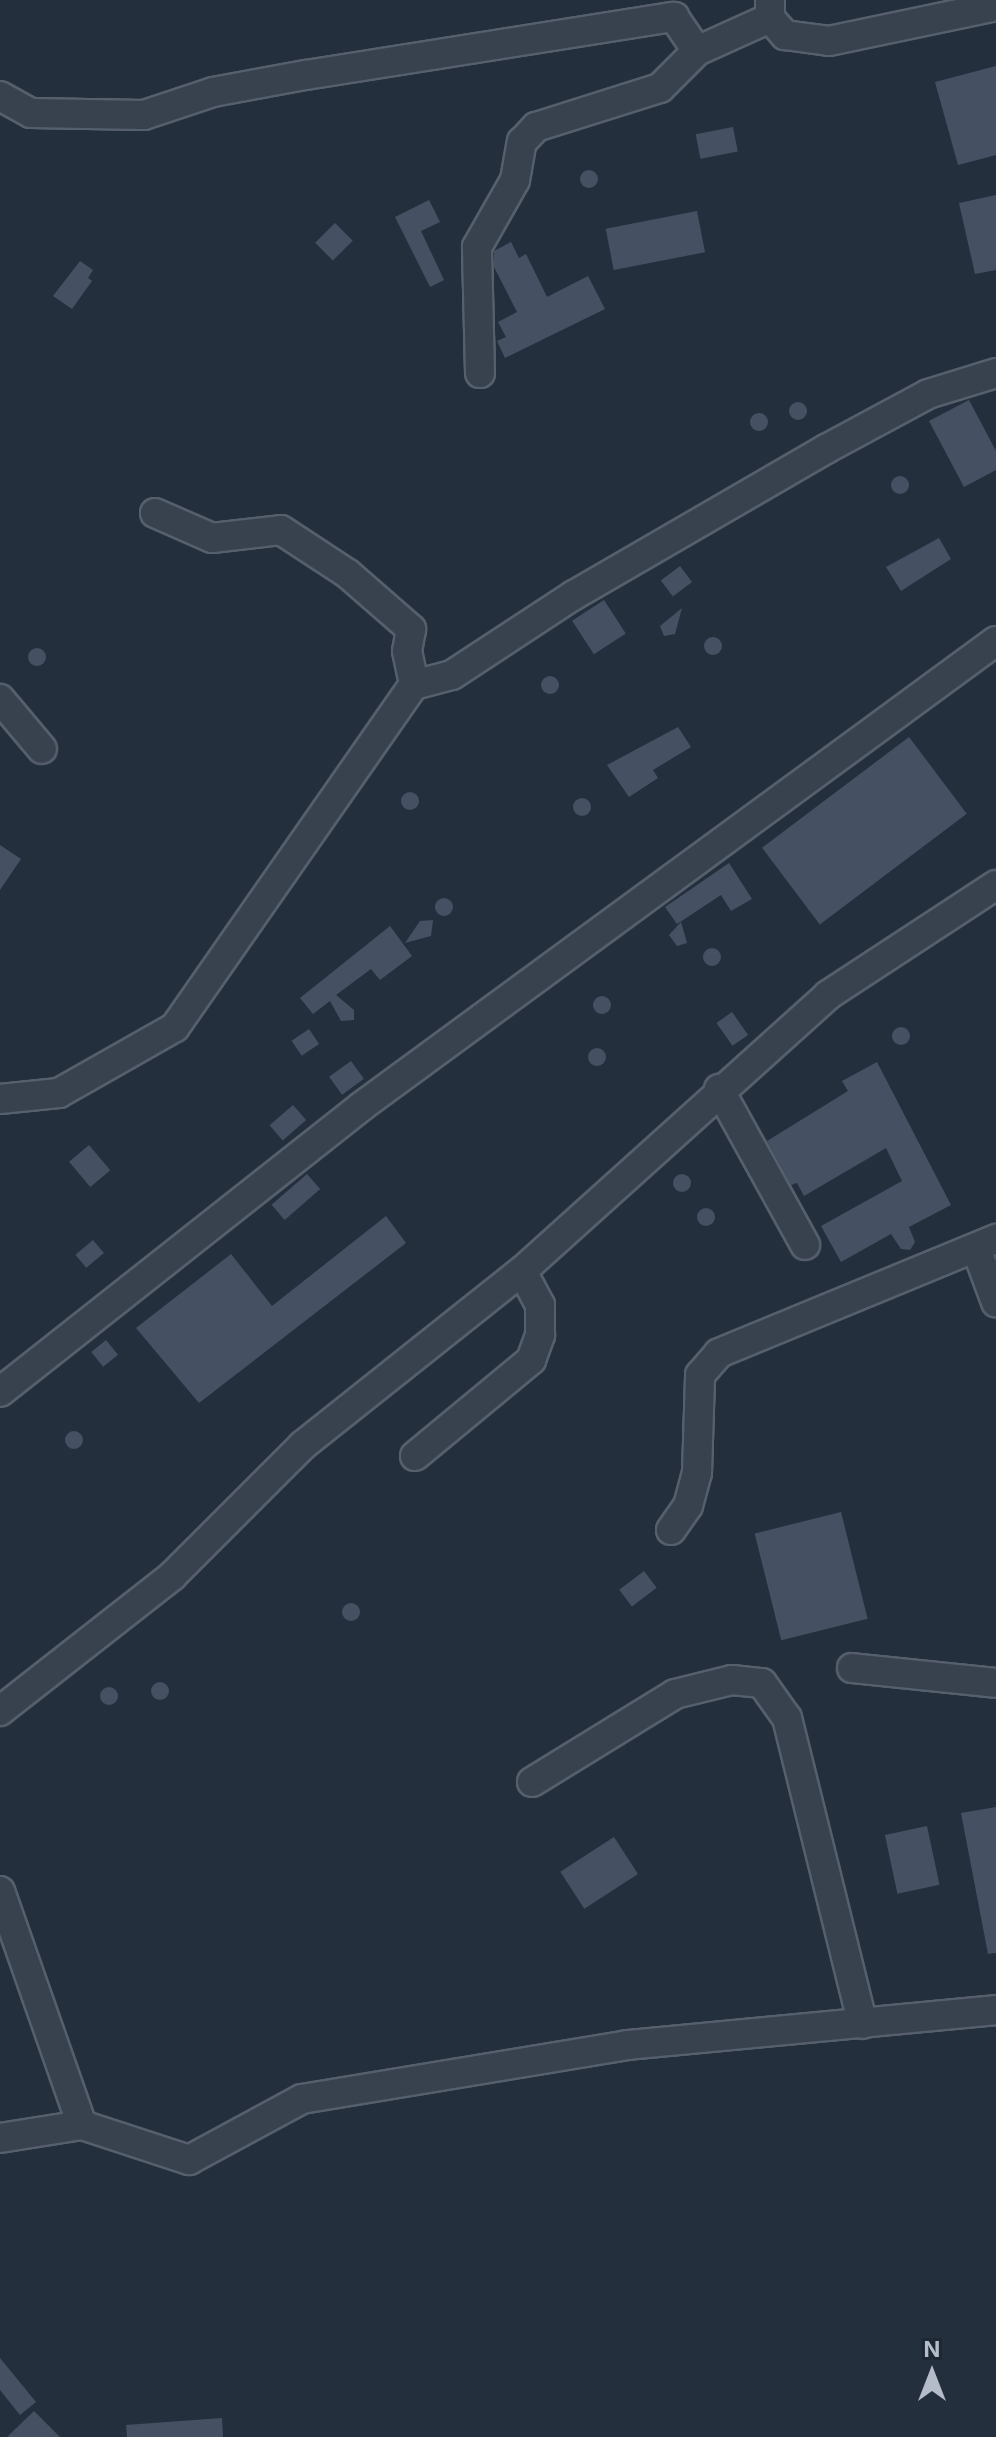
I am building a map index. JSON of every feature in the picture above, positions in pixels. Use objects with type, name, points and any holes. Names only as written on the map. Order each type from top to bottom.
[{"type":"street","points":[[480,373],[477,247],[515,180],[522,142],[536,127],[660,88],[697,51],[770,9],[785,35],[829,41],[996,6]]},
{"type":"street","points":[[0,96],[31,113],[144,115],[213,92],[674,17],[697,51]]},
{"type":"street","points":[[0,1099],[59,1093],[175,1027],[414,685],[452,675],[574,595],[826,449],[928,394],[996,373]]},
{"type":"street","points":[[155,513],[212,538],[281,530],[348,574],[411,629],[407,651],[414,685]]},
{"type":"street","points":[[0,1392],[362,1106],[996,641]]},
{"type":"street","points":[[0,699],[42,749]]},
{"type":"street","points":[[0,1711],[172,1576],[303,1445],[522,1271],[719,1089],[828,995],[996,885]]},
{"type":"street","points":[[719,1089],[805,1245]]},
{"type":"street","points":[[671,1530],[688,1506],[697,1473],[700,1375],[719,1353],[986,1243],[996,1302]]},
{"type":"street","points":[[415,1456],[531,1360],[540,1335],[540,1305],[522,1271]]},
{"type":"street","points":[[852,1668],[996,1683]]},
{"type":"street","points":[[532,1782],[675,1694],[732,1680],[762,1683],[787,1718],[863,2024]]},
{"type":"street","points":[[0,1891],[82,2125]]},
{"type":"street","points":[[0,2138],[82,2125],[189,2160],[302,2099],[627,2045],[996,2010]]},
{"type":"building","points":[[996,66],[996,155],[958,165],[935,82]]},
{"type":"building","points":[[733,127],[738,152],[700,159],[696,134]]},
{"type":"building","points":[[589,170],[598,179],[589,188],[580,179]]},
{"type":"building","points":[[996,195],[996,270],[975,274],[959,203]]},
{"type":"building","points":[[429,200],[440,222],[421,231],[444,280],[430,287],[395,217]]},
{"type":"building","points":[[697,211],[705,252],[614,270],[606,229]]},
{"type":"building","points":[[335,223],[353,241],[333,260],[315,243]]},
{"type":"building","points":[[511,242],[519,258],[526,254],[547,297],[588,276],[605,309],[505,358],[497,341],[506,337],[498,322],[517,312],[494,267],[494,251]]},
{"type":"building","points":[[80,261],[93,270],[88,278],[92,281],[72,309],[53,296]]},
{"type":"building","points":[[969,400],[996,451],[996,470],[964,487],[929,421]]},
{"type":"building","points":[[798,402],[807,411],[798,420],[789,411]]},
{"type":"building","points":[[759,413],[768,422],[759,431],[750,422]]},
{"type":"building","points":[[900,476],[909,485],[900,494],[891,485]]},
{"type":"building","points":[[939,538],[951,559],[901,591],[886,567]]},
{"type":"building","points":[[680,566],[692,582],[673,596],[661,580]]},
{"type":"building","points":[[604,600],[626,634],[594,654],[572,621]]},
{"type":"building","points":[[682,608],[675,634],[664,636],[660,626]]},
{"type":"building","points":[[713,637],[722,646],[713,655],[704,646]]},
{"type":"building","points":[[37,648],[46,657],[37,666],[28,657]]},
{"type":"building","points":[[550,676],[559,685],[550,694],[541,685]]},
{"type":"building","points":[[678,727],[691,747],[653,770],[658,778],[629,797],[607,765]]},
{"type":"building","points":[[909,737],[967,814],[820,924],[762,848]]},
{"type":"building","points":[[410,792],[419,801],[410,810],[401,801]]},
{"type":"building","points":[[582,798],[591,807],[582,816],[573,807]]},
{"type":"building","points":[[0,845],[21,859],[0,890]]},
{"type":"building","points":[[729,863],[752,899],[731,911],[721,895],[677,924],[665,907]]},
{"type":"building","points":[[444,898],[453,907],[444,916],[435,907]]},
{"type":"building","points":[[433,920],[431,936],[405,943],[420,921]]},
{"type":"building","points":[[681,922],[687,943],[677,946],[669,935]]},
{"type":"building","points":[[390,926],[412,956],[380,980],[371,969],[336,995],[354,1010],[354,1020],[341,1021],[330,1001],[313,1014],[300,998]]},
{"type":"building","points":[[708,948],[716,948],[721,957],[719,964],[708,966],[703,961],[703,953]]},
{"type":"building","points":[[598,996],[606,996],[611,1005],[609,1012],[598,1014],[593,1009],[593,1001]]},
{"type":"building","points":[[732,1012],[748,1035],[732,1046],[716,1023]]},
{"type":"building","points":[[897,1027],[905,1027],[910,1036],[908,1043],[897,1045],[892,1040],[892,1032]]},
{"type":"building","points":[[309,1029],[319,1044],[302,1056],[292,1041]]},
{"type":"building","points":[[597,1048],[606,1057],[597,1066],[588,1057]]},
{"type":"building","points":[[351,1061],[364,1079],[342,1095],[329,1077]]},
{"type":"building","points":[[877,1062],[951,1205],[909,1227],[915,1242],[910,1250],[901,1249],[891,1234],[841,1262],[821,1226],[902,1181],[886,1148],[804,1196],[797,1183],[791,1185],[767,1141],[848,1091],[842,1081]]},
{"type":"building","points":[[293,1105],[306,1120],[283,1140],[270,1125]]},
{"type":"building","points":[[89,1145],[110,1170],[90,1187],[69,1162]]},
{"type":"building","points":[[307,1174],[320,1189],[285,1220],[272,1205]]},
{"type":"building","points":[[678,1174],[686,1174],[691,1183],[689,1190],[678,1192],[673,1187],[673,1179]]},
{"type":"building","points":[[702,1208],[710,1208],[715,1217],[713,1224],[702,1226],[697,1221],[697,1213]]},
{"type":"building","points":[[386,1216],[406,1243],[199,1403],[136,1328],[231,1254],[272,1306]]},
{"type":"building","points":[[93,1240],[104,1253],[86,1268],[75,1255]]},
{"type":"building","points":[[106,1340],[118,1355],[103,1367],[91,1352]]},
{"type":"building","points":[[74,1431],[83,1440],[74,1449],[65,1440]]},
{"type":"building","points":[[841,1512],[868,1619],[781,1640],[755,1534]]},
{"type":"building","points":[[644,1571],[657,1588],[632,1606],[619,1590]]},
{"type":"building","points":[[351,1603],[360,1612],[351,1621],[342,1612]]},
{"type":"building","points":[[160,1682],[169,1691],[160,1700],[151,1691]]},
{"type":"building","points":[[109,1687],[118,1696],[109,1705],[100,1696]]},
{"type":"building","points":[[996,1807],[996,1953],[988,1954],[961,1813]]},
{"type":"building","points":[[927,1826],[939,1885],[897,1894],[885,1835]]},
{"type":"building","points":[[614,1837],[638,1874],[584,1909],[560,1872]]},
{"type":"building","points":[[0,2358],[36,2402],[20,2415],[0,2390]]},
{"type":"building","points":[[34,2411],[60,2437],[7,2437]]},
{"type":"building","points":[[222,2418],[223,2437],[127,2437],[126,2425]]}]
